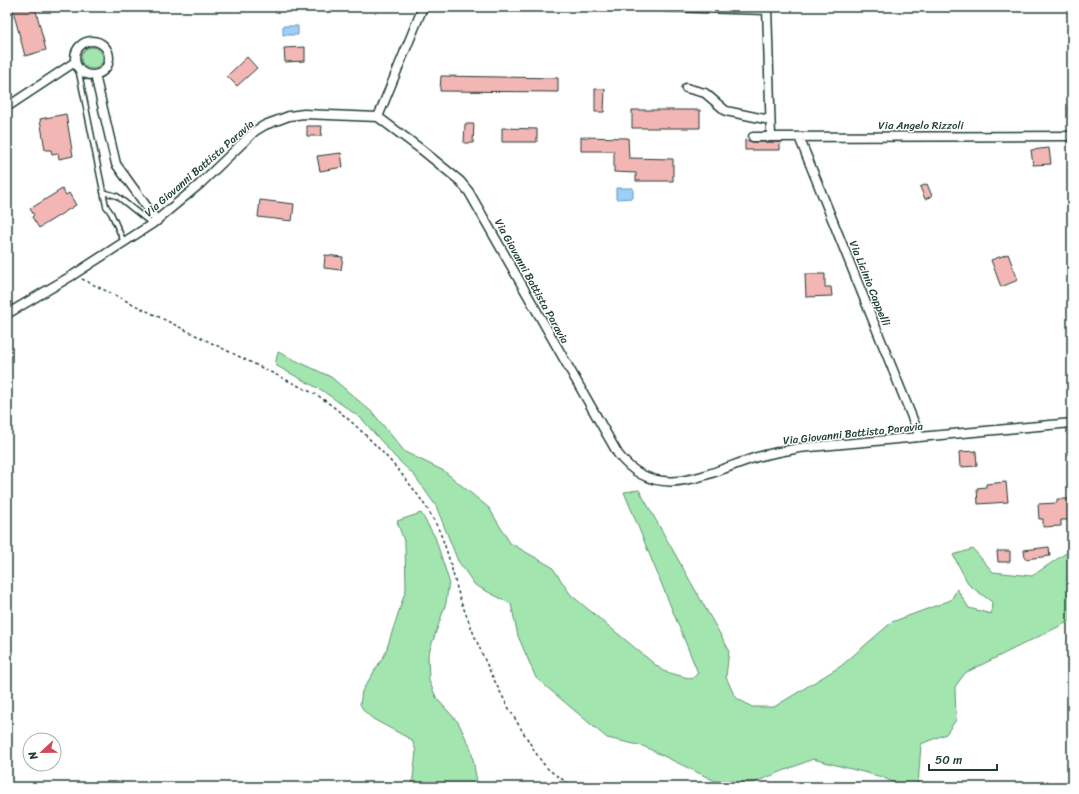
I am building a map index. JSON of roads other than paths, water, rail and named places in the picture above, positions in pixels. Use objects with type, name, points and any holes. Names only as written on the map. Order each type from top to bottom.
[{"type":"street","points":[[378,117],[423,7]]},
{"type":"street","points":[[665,7],[767,8],[771,137]]},
{"type":"street","points":[[89,42],[101,44],[106,49],[108,62],[101,73],[95,75],[88,75],[76,65],[75,55],[83,44],[89,42]]},
{"type":"street","points":[[7,107],[76,65]]},
{"type":"street","points":[[95,75],[116,164],[154,222]]},
{"type":"street","points":[[686,88],[705,93],[726,111],[770,120]]},
{"type":"street","name":"Via Giovanni Battista Paravia","points":[[7,314],[73,275],[154,222],[200,184],[247,138],[265,125],[289,116],[304,114],[378,117],[460,181],[469,192],[610,441],[624,462],[638,474],[656,481],[674,482],[709,474],[757,457],[799,448],[1072,423]]},
{"type":"street","name":"Via Angelo Rizzoli","points":[[753,137],[1072,136]]},
{"type":"street","name":"Via Licinio Cappelli","points":[[799,137],[920,437]]},
{"type":"lane","points":[[76,65],[106,206],[111,213],[124,243]]},
{"type":"lane","points":[[103,192],[116,196],[154,222]]},
{"type":"water","points":[[283,26],[298,26],[298,35],[283,35]]},
{"type":"water","points":[[616,188],[633,188],[633,198],[616,199]]}]
